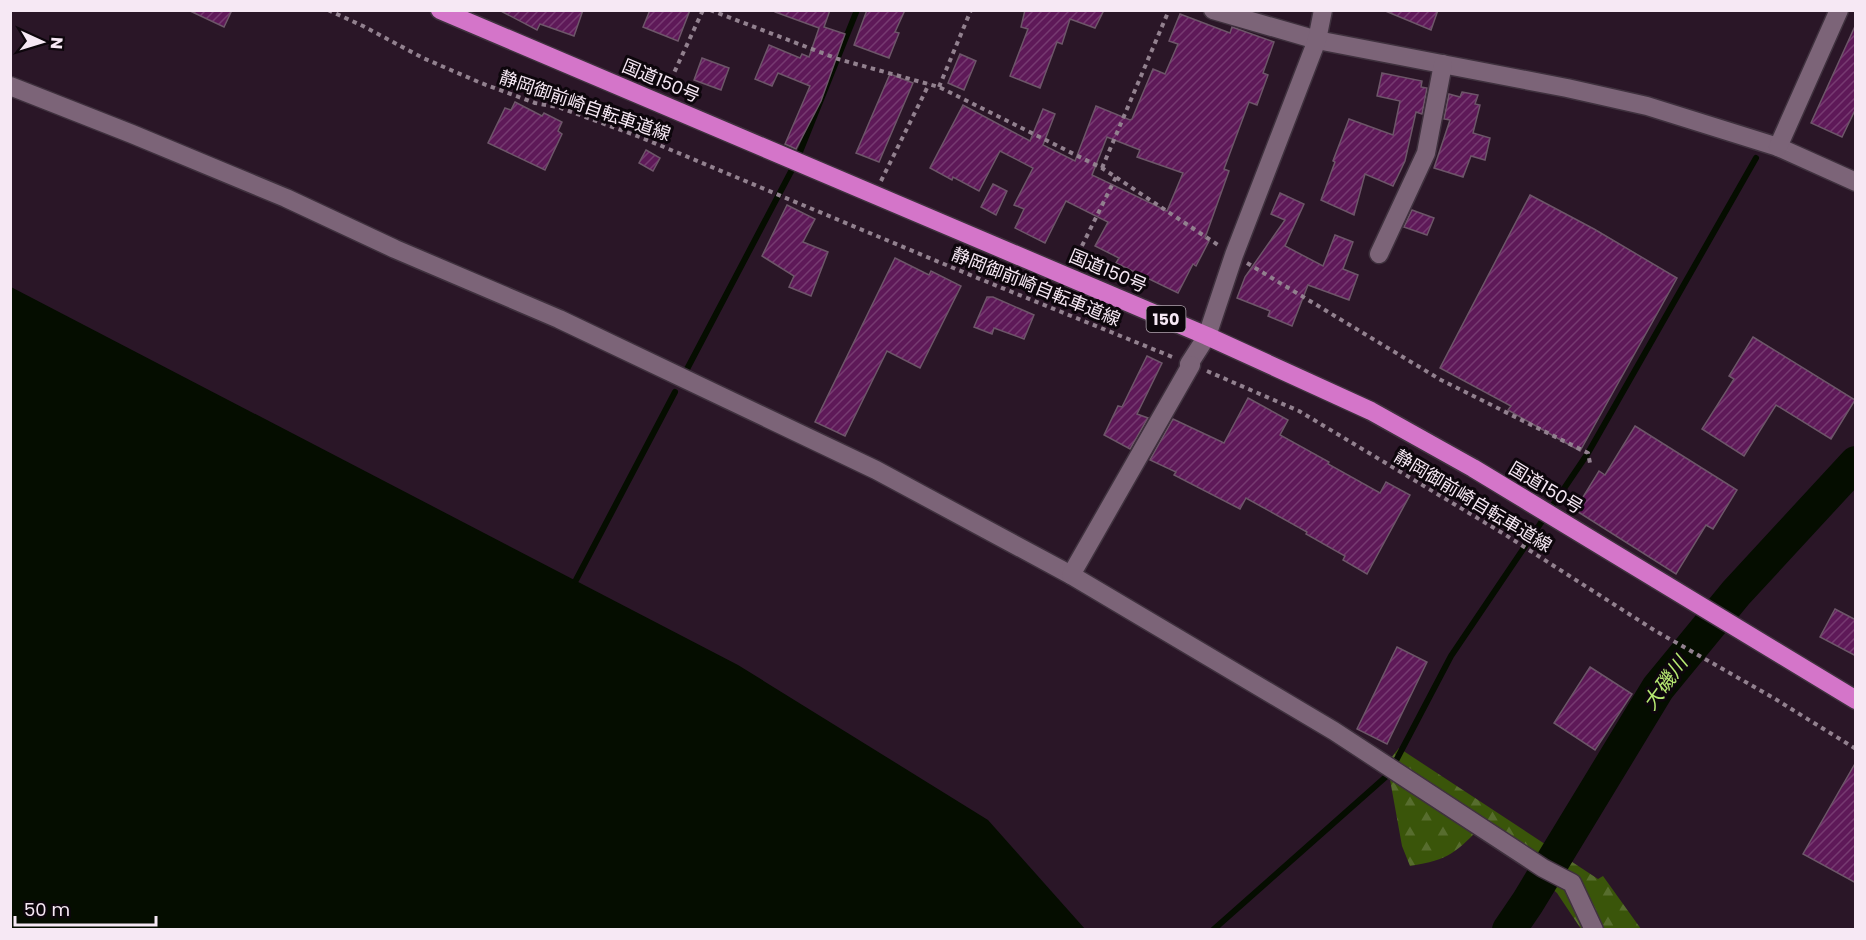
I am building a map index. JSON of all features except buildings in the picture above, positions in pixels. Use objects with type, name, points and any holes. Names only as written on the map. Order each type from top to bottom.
[{"type":"highway","name":"国道150号","points":[[440,10],[471,16],[660,104],[1207,336],[1371,411],[1473,468],[1856,700]]},
{"type":"street","points":[[1213,10],[1317,40],[1567,88],[1647,106],[1778,147],[1856,182]]},
{"type":"street","points":[[1071,575],[1207,336],[1234,255],[1317,40],[1323,10]]},
{"type":"street","points":[[1778,147],[1839,10]]},
{"type":"street","points":[[1378,254],[1426,153],[1443,64]]},
{"type":"street","points":[[10,86],[286,198],[395,249],[559,320],[876,470],[1071,575],[1334,731],[1543,868],[1572,883],[1594,930]]},
{"type":"path","name":"静岡御前崎自転車道線","points":[[328,10],[423,58],[481,83],[535,103],[558,107],[640,137],[1299,411],[1531,551],[1654,630],[1856,749]]},
{"type":"path","points":[[660,104],[704,10]]},
{"type":"path","points":[[710,10],[838,59],[939,87],[1102,168],[1234,255],[1441,380],[1588,453],[1590,463]]},
{"type":"path","points":[[939,87],[971,10]]},
{"type":"path","points":[[1102,168],[1169,10]]},
{"type":"path","points":[[874,195],[929,84]]},
{"type":"path","points":[[1067,277],[1116,177]]},
{"type":"green space","points":[[1399,748],[1598,879],[1603,876],[1641,929],[1581,929],[1557,893],[1510,854],[1484,824],[1452,853],[1434,861],[1410,866],[1402,846],[1387,763]]},
{"type":"shaded area","points":[[11,287],[738,665],[988,820],[1085,929],[11,929]]},
{"type":"waterway","points":[[686,371],[796,162],[857,10]]},
{"type":"waterway","points":[[1213,930],[1389,774],[1451,656],[1588,453],[1756,158]]},
{"type":"waterway","points":[[576,580],[675,392]]},
{"type":"waterway","name":"大磯川","points":[[1509,930],[1658,688],[1736,593],[1856,463]]}]
